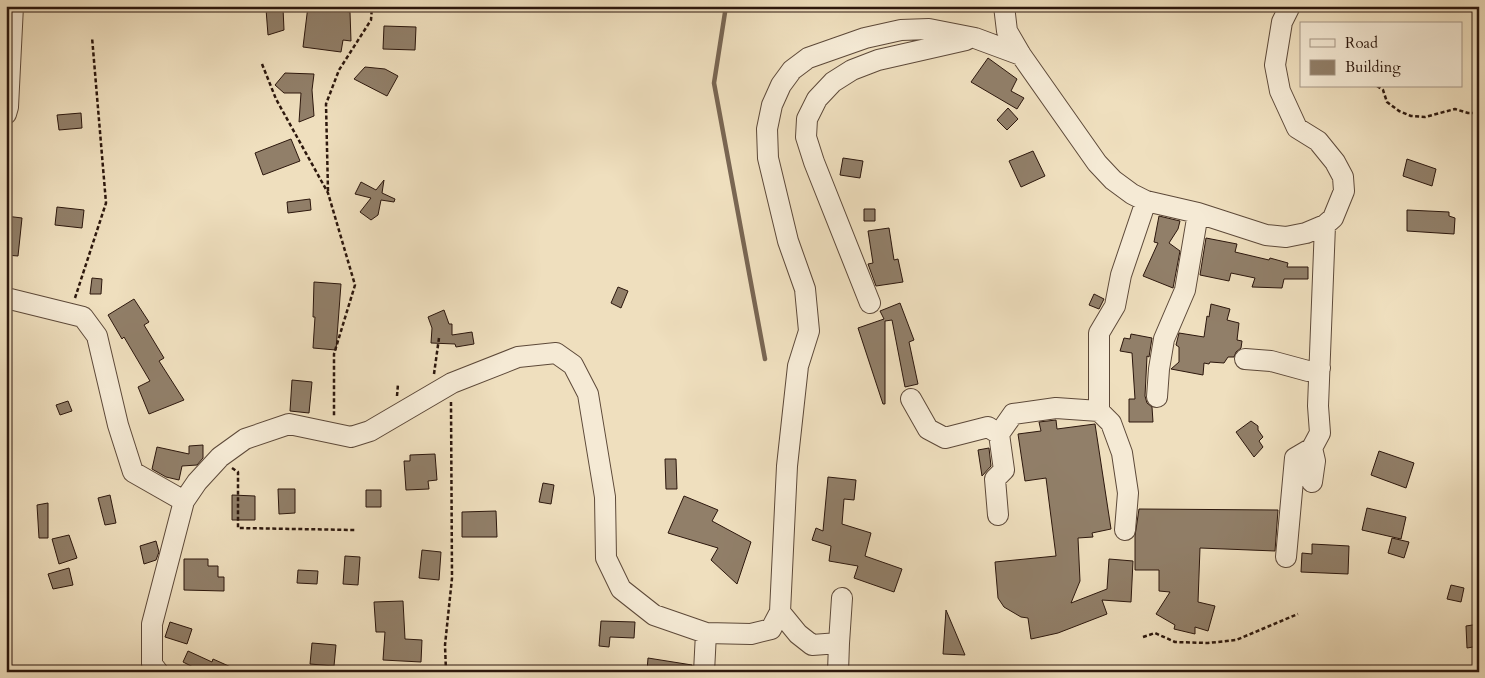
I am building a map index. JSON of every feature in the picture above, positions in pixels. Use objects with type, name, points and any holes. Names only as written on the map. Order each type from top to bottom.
[{"type":"street","points":[[6,114],[8,108],[13,6]]},
{"type":"street","points":[[1004,6],[1007,31],[1020,55],[1097,163],[1112,180],[1146,201],[1198,213],[1266,235],[1286,237],[1306,233],[1325,225],[1333,218],[1344,191],[1343,177],[1335,162],[1318,141],[1297,128],[1280,91],[1275,65],[1282,22],[1290,6]]},
{"type":"street","points":[[158,672],[152,664],[152,624],[184,501],[197,482],[220,457],[245,439],[289,424],[351,437],[370,431],[452,383],[518,356],[556,353],[573,365],[588,394],[605,497],[606,558],[620,590],[654,615],[706,633],[751,634],[771,629],[780,612],[787,466],[798,366],[809,331],[805,289],[788,241],[768,158],[767,129],[772,105],[781,85],[792,70],[808,58],[901,30],[929,29],[975,38],[1020,55]]},
{"type":"street","points":[[870,302],[814,162],[806,137],[807,119],[817,99],[833,82],[852,70],[878,60],[975,38]]},
{"type":"street","points":[[1099,412],[1099,333],[1114,306],[1121,275],[1146,201]]},
{"type":"street","points":[[1157,397],[1158,369],[1164,338],[1185,290],[1198,213]]},
{"type":"street","points":[[1286,557],[1295,458],[1312,448],[1320,433],[1318,406],[1325,225]]},
{"type":"street","points":[[6,298],[82,317],[97,336],[118,425],[133,472],[184,501]]},
{"type":"street","points":[[1245,359],[1271,361],[1308,371],[1320,368]]},
{"type":"street","points":[[910,400],[928,429],[945,438],[988,427],[998,434],[1004,470],[995,479],[998,515]]},
{"type":"street","points":[[998,434],[1013,414],[1056,408],[1099,412],[1111,423],[1122,454],[1128,493],[1125,530]]},
{"type":"street","points":[[1312,448],[1314,461],[1312,482]]},
{"type":"street","points":[[838,672],[842,598]]},
{"type":"street","points":[[780,612],[798,634],[812,645],[839,644]]},
{"type":"street","points":[[704,672],[706,633]]},
{"type":"path","points":[[328,193],[326,104],[339,70],[371,20],[372,6]]},
{"type":"path","points":[[70,314],[106,204],[92,37]]},
{"type":"path","points":[[262,64],[276,99],[328,193],[355,284],[334,354],[334,433]]},
{"type":"path","points":[[1380,88],[1383,90],[1387,102],[1399,111],[1411,116],[1425,117],[1455,109],[1468,113],[1479,113]]},
{"type":"path","points":[[432,395],[439,338]]},
{"type":"path","points":[[446,672],[445,645],[452,578],[452,383]]},
{"type":"path","points":[[220,457],[238,472],[238,528],[355,530]]},
{"type":"path","points":[[1143,637],[1155,633],[1175,642],[1236,640],[1298,614]]},
{"type":"building","points":[[308,6],[350,12],[351,41],[343,40],[341,52],[303,47]]},
{"type":"building","points":[[283,8],[284,30],[268,35],[266,9]]},
{"type":"building","points":[[384,26],[416,27],[415,50],[383,49]]},
{"type":"building","points":[[988,58],[1017,79],[1011,91],[1024,98],[1017,109],[971,82]]},
{"type":"building","points":[[365,67],[385,69],[398,76],[387,96],[354,79]]},
{"type":"building","points":[[285,73],[314,74],[312,90],[314,116],[299,122],[301,93],[284,93],[275,85]]},
{"type":"building","points":[[1008,108],[1018,119],[1007,130],[997,120]]},
{"type":"building","points":[[81,113],[82,128],[59,130],[57,115]]},
{"type":"building","points":[[291,139],[300,161],[263,175],[255,153]]},
{"type":"building","points":[[1033,151],[1045,176],[1021,187],[1009,161]]},
{"type":"building","points":[[843,158],[863,161],[860,178],[840,175]]},
{"type":"building","points":[[1407,159],[1436,169],[1432,186],[1403,176]]},
{"type":"building","points":[[384,180],[382,193],[395,199],[394,202],[381,200],[378,215],[371,220],[360,212],[371,198],[355,194],[361,182],[376,190]]},
{"type":"building","points":[[310,199],[311,210],[288,213],[287,202]]},
{"type":"building","points":[[57,207],[84,210],[82,228],[55,225]]},
{"type":"building","points":[[864,209],[875,209],[875,221],[864,221]]},
{"type":"building","points":[[1407,210],[1449,212],[1449,216],[1455,218],[1454,234],[1407,231]]},
{"type":"building","points":[[6,216],[22,218],[18,256],[6,255]]},
{"type":"building","points":[[1159,216],[1180,221],[1178,229],[1169,243],[1180,251],[1173,288],[1143,276],[1158,243],[1154,242]]},
{"type":"building","points":[[889,228],[894,260],[898,259],[903,282],[876,286],[868,264],[873,263],[868,231]]},
{"type":"building","points":[[1206,238],[1237,244],[1235,252],[1288,263],[1287,267],[1308,267],[1308,279],[1284,279],[1282,288],[1252,287],[1255,278],[1231,273],[1229,281],[1200,275]]},
{"type":"building","points":[[92,278],[102,279],[101,294],[90,294]]},
{"type":"building","points":[[314,282],[341,284],[336,350],[313,348],[315,317],[313,317]]},
{"type":"building","points":[[618,287],[628,291],[621,308],[611,303]]},
{"type":"building","points":[[1094,294],[1104,299],[1099,309],[1089,305]]},
{"type":"building","points":[[134,299],[149,322],[144,325],[164,358],[159,361],[184,400],[149,414],[138,387],[150,381],[124,337],[122,339],[108,315]]},
{"type":"building","points":[[900,303],[914,340],[909,342],[918,384],[905,387],[892,320],[885,321],[885,404],[883,404],[858,328],[884,319],[880,311]]},
{"type":"building","points":[[1211,304],[1230,309],[1227,320],[1239,323],[1237,340],[1242,341],[1241,348],[1234,357],[1228,357],[1224,363],[1204,363],[1203,375],[1171,369],[1179,362],[1179,347],[1176,345],[1179,333],[1204,337]]},
{"type":"building","points":[[444,310],[449,324],[452,324],[452,335],[472,332],[474,344],[456,347],[455,344],[431,343],[432,328],[428,317]]},
{"type":"building","points":[[1131,334],[1152,338],[1149,357],[1147,356],[1145,396],[1147,403],[1152,407],[1153,422],[1129,422],[1129,399],[1135,399],[1132,353],[1120,351],[1124,338],[1130,339]]},
{"type":"building","points":[[292,380],[312,382],[309,413],[290,411]]},
{"type":"building","points":[[68,401],[72,411],[60,415],[56,405]]},
{"type":"building","points":[[1056,420],[1057,429],[1095,424],[1111,529],[1092,533],[1093,537],[1078,538],[1080,581],[1071,603],[1107,589],[1109,559],[1133,561],[1131,602],[1102,600],[1107,614],[1058,633],[1031,639],[1028,618],[1021,617],[1004,607],[998,598],[995,562],[1056,556],[1046,478],[1025,481],[1018,434],[1041,431],[1039,422]]},
{"type":"building","points":[[1251,421],[1258,426],[1258,430],[1263,437],[1259,441],[1263,447],[1254,457],[1236,432]]},
{"type":"building","points":[[203,445],[203,458],[197,465],[182,466],[179,480],[166,477],[152,469],[157,447],[189,454],[189,446]]},
{"type":"building","points":[[989,448],[991,466],[982,476],[978,450]]},
{"type":"building","points":[[1379,451],[1414,463],[1406,488],[1371,475]]},
{"type":"building","points":[[435,454],[437,480],[428,481],[429,489],[406,490],[404,461],[410,461],[410,455]]},
{"type":"building","points":[[665,459],[676,459],[677,489],[666,489]]},
{"type":"building","points":[[828,477],[856,480],[854,500],[844,499],[842,524],[871,533],[865,556],[902,569],[894,592],[854,578],[858,566],[829,561],[831,546],[812,540],[816,528],[823,531]]},
{"type":"building","points":[[543,483],[554,485],[551,504],[539,502]]},
{"type":"building","points":[[278,489],[295,489],[295,513],[279,514]]},
{"type":"building","points":[[366,490],[381,490],[381,507],[366,507]]},
{"type":"building","points":[[110,495],[116,523],[105,525],[98,498]]},
{"type":"building","points":[[232,495],[255,496],[255,520],[232,520]]},
{"type":"building","points":[[684,496],[718,510],[712,521],[751,542],[737,584],[711,560],[718,548],[668,533]]},
{"type":"building","points":[[48,503],[48,538],[39,538],[37,505]]},
{"type":"building","points":[[1367,508],[1406,517],[1401,539],[1362,530]]},
{"type":"building","points":[[1139,509],[1278,510],[1275,551],[1200,548],[1198,602],[1215,606],[1208,631],[1195,627],[1195,634],[1174,629],[1175,625],[1156,614],[1170,592],[1159,591],[1159,570],[1135,570],[1135,536]]},
{"type":"building","points":[[496,511],[497,537],[462,537],[462,512]]},
{"type":"building","points":[[69,535],[77,558],[59,564],[52,539]]},
{"type":"building","points":[[1392,538],[1409,542],[1404,558],[1388,553]]},
{"type":"building","points":[[156,541],[159,552],[156,560],[144,564],[140,546]]},
{"type":"building","points":[[1312,544],[1349,546],[1348,574],[1301,572],[1302,553],[1312,554]]},
{"type":"building","points":[[422,550],[441,552],[439,580],[419,578]]},
{"type":"building","points":[[345,556],[360,557],[358,585],[343,584]]},
{"type":"building","points":[[184,559],[208,559],[208,566],[218,566],[218,577],[224,577],[224,591],[184,590]]},
{"type":"building","points":[[69,568],[73,585],[53,589],[48,574]]},
{"type":"building","points":[[298,570],[318,571],[317,584],[297,583]]},
{"type":"building","points":[[1451,585],[1464,588],[1461,602],[1447,599]]},
{"type":"building","points":[[403,601],[405,639],[422,640],[421,662],[383,660],[385,632],[376,632],[374,602]]},
{"type":"building","points":[[946,610],[965,655],[943,654]]},
{"type":"building","points":[[601,621],[635,622],[634,638],[610,637],[609,647],[599,646]]},
{"type":"building","points":[[170,622],[192,629],[187,644],[165,637]]},
{"type":"building","points":[[1479,624],[1479,646],[1467,648],[1466,626]]},
{"type":"building","points":[[312,643],[336,645],[334,666],[310,664]]},
{"type":"building","points":[[188,651],[212,662],[213,659],[242,672],[203,672],[183,662]]},
{"type":"building","points":[[648,658],[692,665],[692,672],[647,671]]},
{"type":"waterway","points":[[726,6],[714,83],[765,359]]}]
